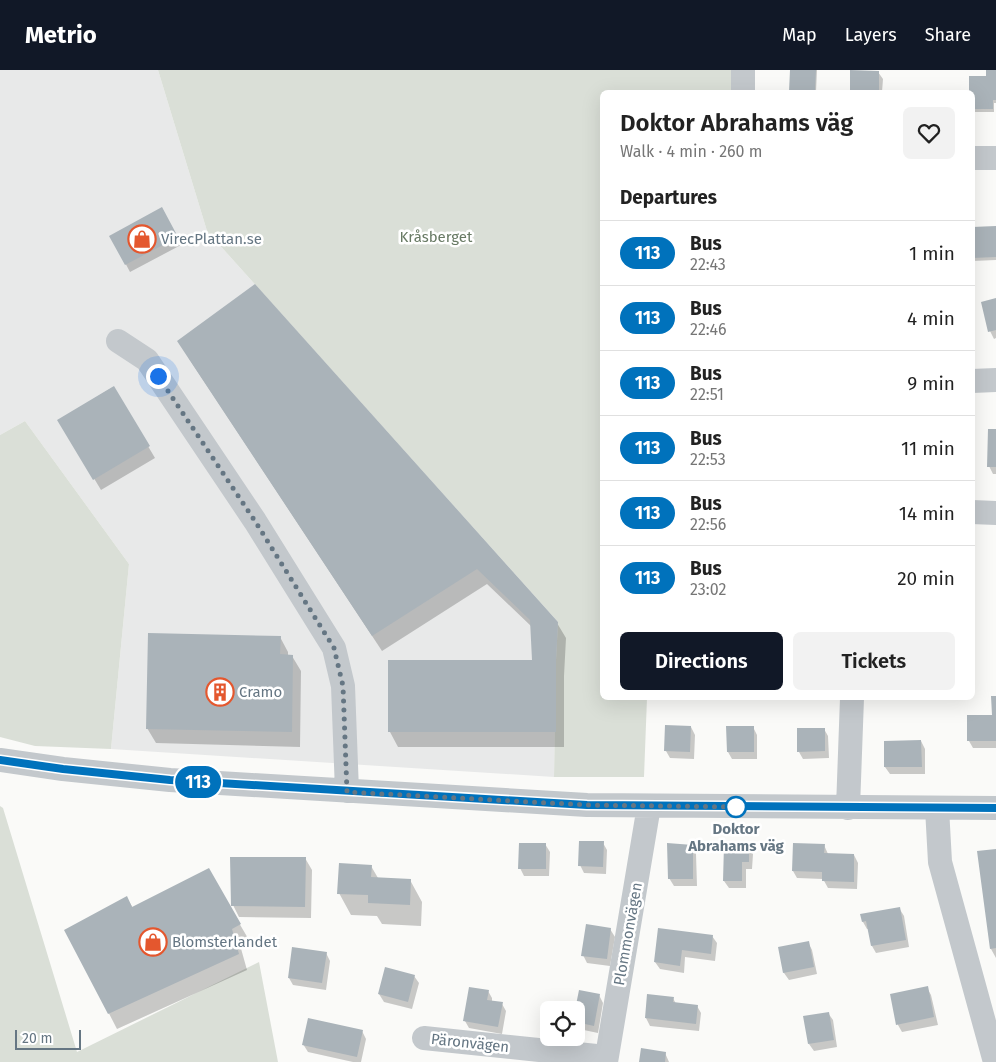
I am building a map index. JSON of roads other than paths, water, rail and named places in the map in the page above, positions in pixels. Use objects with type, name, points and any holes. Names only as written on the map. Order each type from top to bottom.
[{"type":"street","points":[[743,70],[743,90]]},
{"type":"street","points":[[975,158],[996,158]]},
{"type":"street","points":[[118,341],[147,360],[255,521],[334,648],[343,686],[347,792]]},
{"type":"street","points":[[975,381],[996,380]]},
{"type":"street","points":[[975,512],[996,513]]},
{"type":"street","points":[[848,808],[852,700]]},
{"type":"street","points":[[0,760],[63,769],[170,780],[587,805],[996,808]]},
{"type":"street","name":"Plommonvägen","points":[[606,1059],[649,806]]},
{"type":"street","points":[[937,808],[940,862],[995,1062]]},
{"type":"street","name":"Päronvägen","points":[[424,1038],[606,1059]]},
{"type":"place","name":"VirecPlattan.se","points":[[142,239]]},
{"type":"place","name":"Cramo","points":[[220,692]]},
{"type":"place","name":"Doktor Abrahams väg","points":[[736,807]]},
{"type":"place","name":"Blomsterlandet","points":[[153,942]]},
{"type":"park label","name":"Kråsberget","points":[[436,237]]}]
